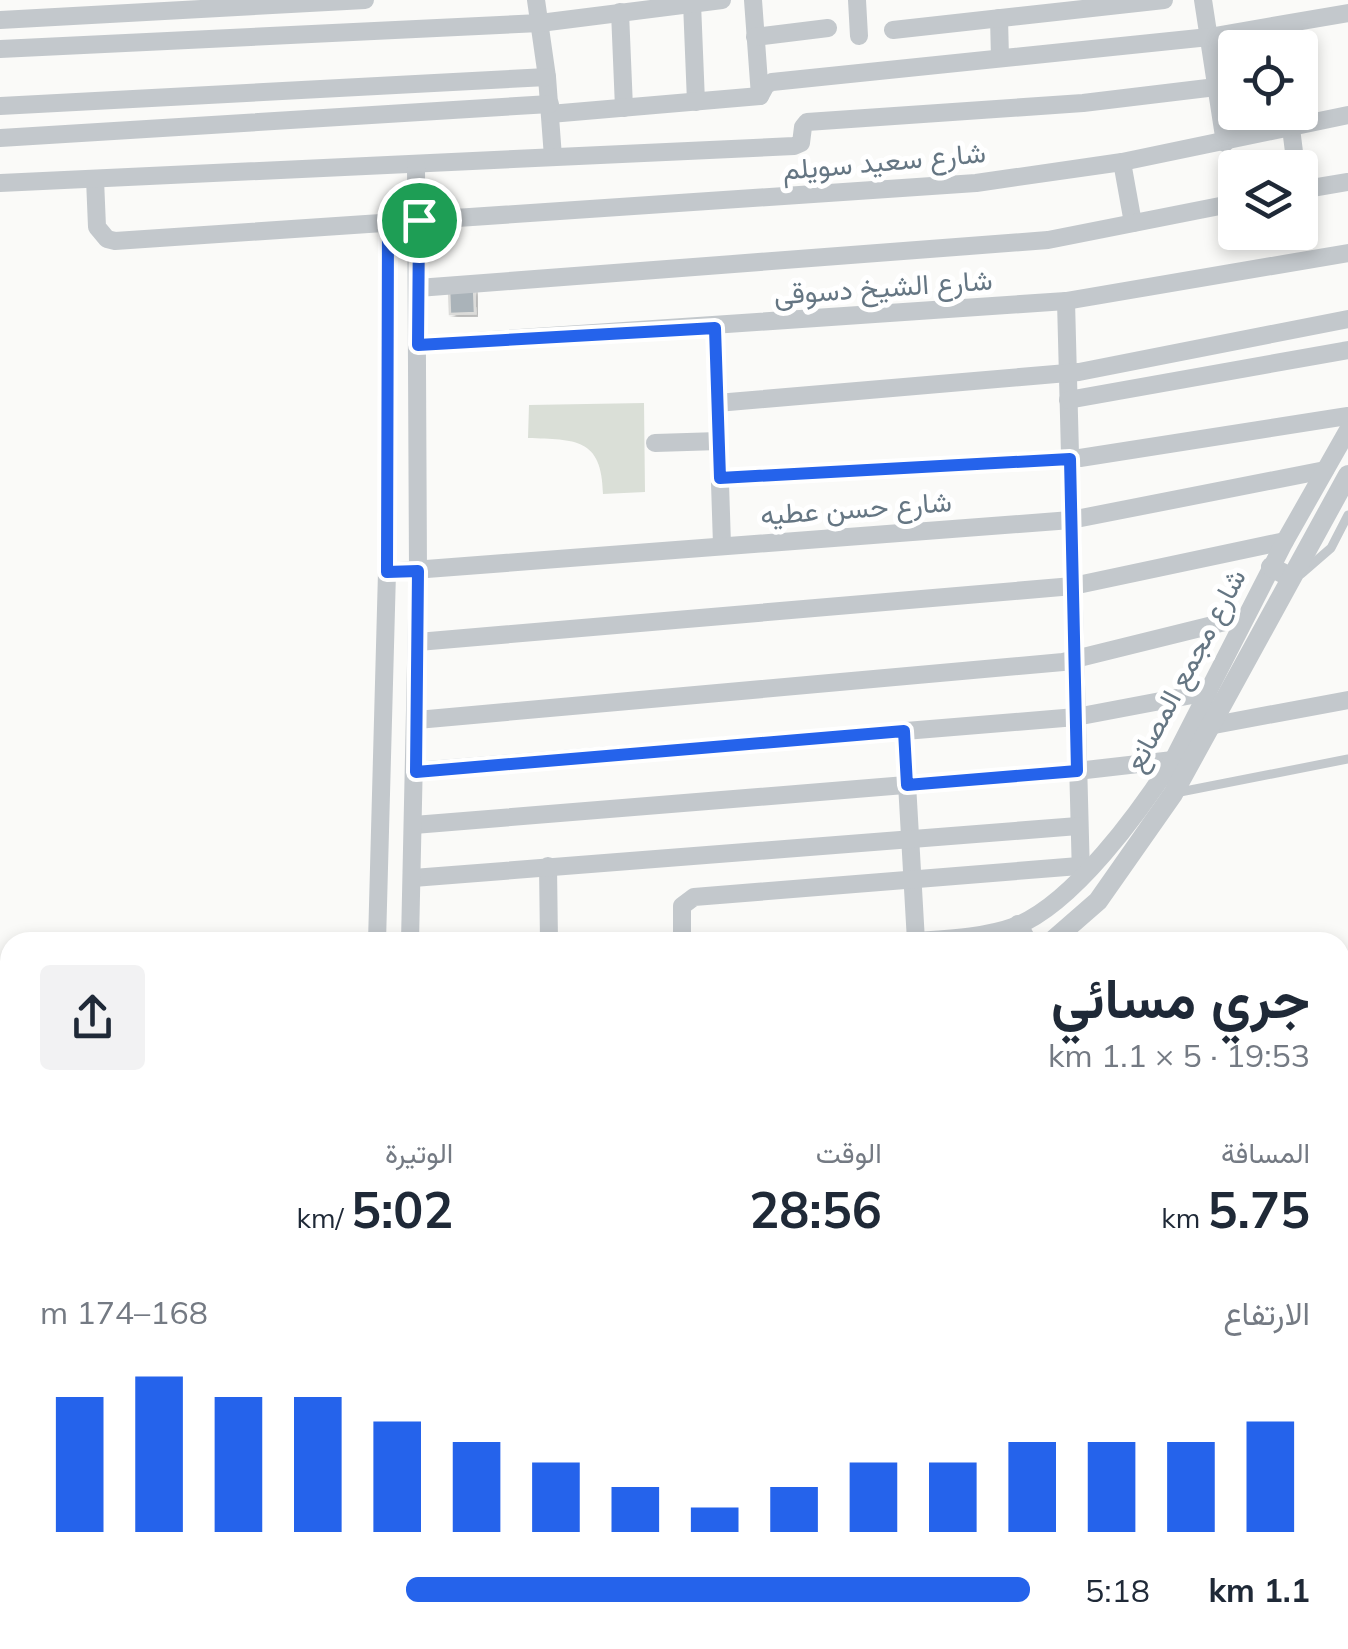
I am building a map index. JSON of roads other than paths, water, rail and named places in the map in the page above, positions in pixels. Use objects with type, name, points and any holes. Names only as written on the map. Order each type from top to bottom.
[{"type":"street","points":[[0,20],[365,0]]},
{"type":"street","points":[[536,0],[553,157]]},
{"type":"street","points":[[0,49],[540,22],[722,0]]},
{"type":"street","points":[[753,0],[762,93]]},
{"type":"street","points":[[857,0],[859,36]]},
{"type":"street","points":[[893,30],[1164,0]]},
{"type":"street","points":[[1203,0],[1225,143]]},
{"type":"street","points":[[692,3],[696,102]]},
{"type":"street","points":[[620,12],[624,108]]},
{"type":"street","points":[[0,138],[696,102],[762,93],[772,82],[1209,37],[1348,16]]},
{"type":"street","points":[[999,18],[1000,58]]},
{"type":"street","points":[[1278,26],[1279,30]]},
{"type":"street","points":[[756,37],[828,28]]},
{"type":"street","points":[[0,106],[547,77]]},
{"type":"street","points":[[0,183],[794,146],[804,140],[803,127],[807,122],[1070,104],[1216,87]]},
{"type":"street","name":"شارع سعيد سويلم","points":[[1318,118],[1348,115]]},
{"type":"street","name":"شارع سعيد سويلم","points":[[95,179],[97,228],[100,235],[115,240],[924,188],[1122,162],[1225,143],[1263,130]]},
{"type":"street","points":[[1122,162],[1132,223]]},
{"type":"street","points":[[410,932],[418,642],[416,164]]},
{"type":"street","points":[[1318,187],[1348,182]]},
{"type":"street","points":[[418,288],[1048,240],[1218,206]]},
{"type":"street","points":[[377,932],[387,572],[388,222]]},
{"type":"street","name":"شارع الشيخ دسوقى","points":[[418,345],[715,328],[1066,300],[1348,253]]},
{"type":"street","points":[[681,932],[680,912],[689,899],[912,879],[1080,871],[1066,300]]},
{"type":"street","points":[[717,404],[1068,374],[1348,319]]},
{"type":"street","points":[[715,328],[722,545]]},
{"type":"street","points":[[1068,400],[1348,350]]},
{"type":"street","points":[[720,478],[1070,459],[1348,416]]},
{"type":"street","name":"شارع مجمع المصانع","points":[[1024,932],[1129,822],[1172,760],[1284,541],[1348,430]]},
{"type":"street","points":[[655,443],[718,441]]},
{"type":"street","name":"شارع حسن عطيه","points":[[387,572],[1071,520],[1325,470]]},
{"type":"street","points":[[1271,567],[1290,577],[1348,475]]},
{"type":"street","points":[[418,642],[1072,586],[1284,541]]},
{"type":"street","name":"شارع مجمع المصانع","points":[[1063,932],[1098,901],[1172,794],[1290,577]]},
{"type":"street","points":[[417,720],[1074,660],[1245,616]]},
{"type":"street","points":[[416,772],[1076,717],[1208,692]]},
{"type":"street","points":[[1209,726],[1348,700]]},
{"type":"street","points":[[904,731],[915,932]]},
{"type":"street","points":[[414,825],[1172,760]]},
{"type":"street","points":[[413,878],[1078,826]]},
{"type":"street","points":[[548,866],[549,932]]},
{"type":"lane","name":"شارع مجمع المصانع","points":[[1290,577],[1322,558],[1348,514]]},
{"type":"lane","points":[[1172,794],[1348,759]]}]
